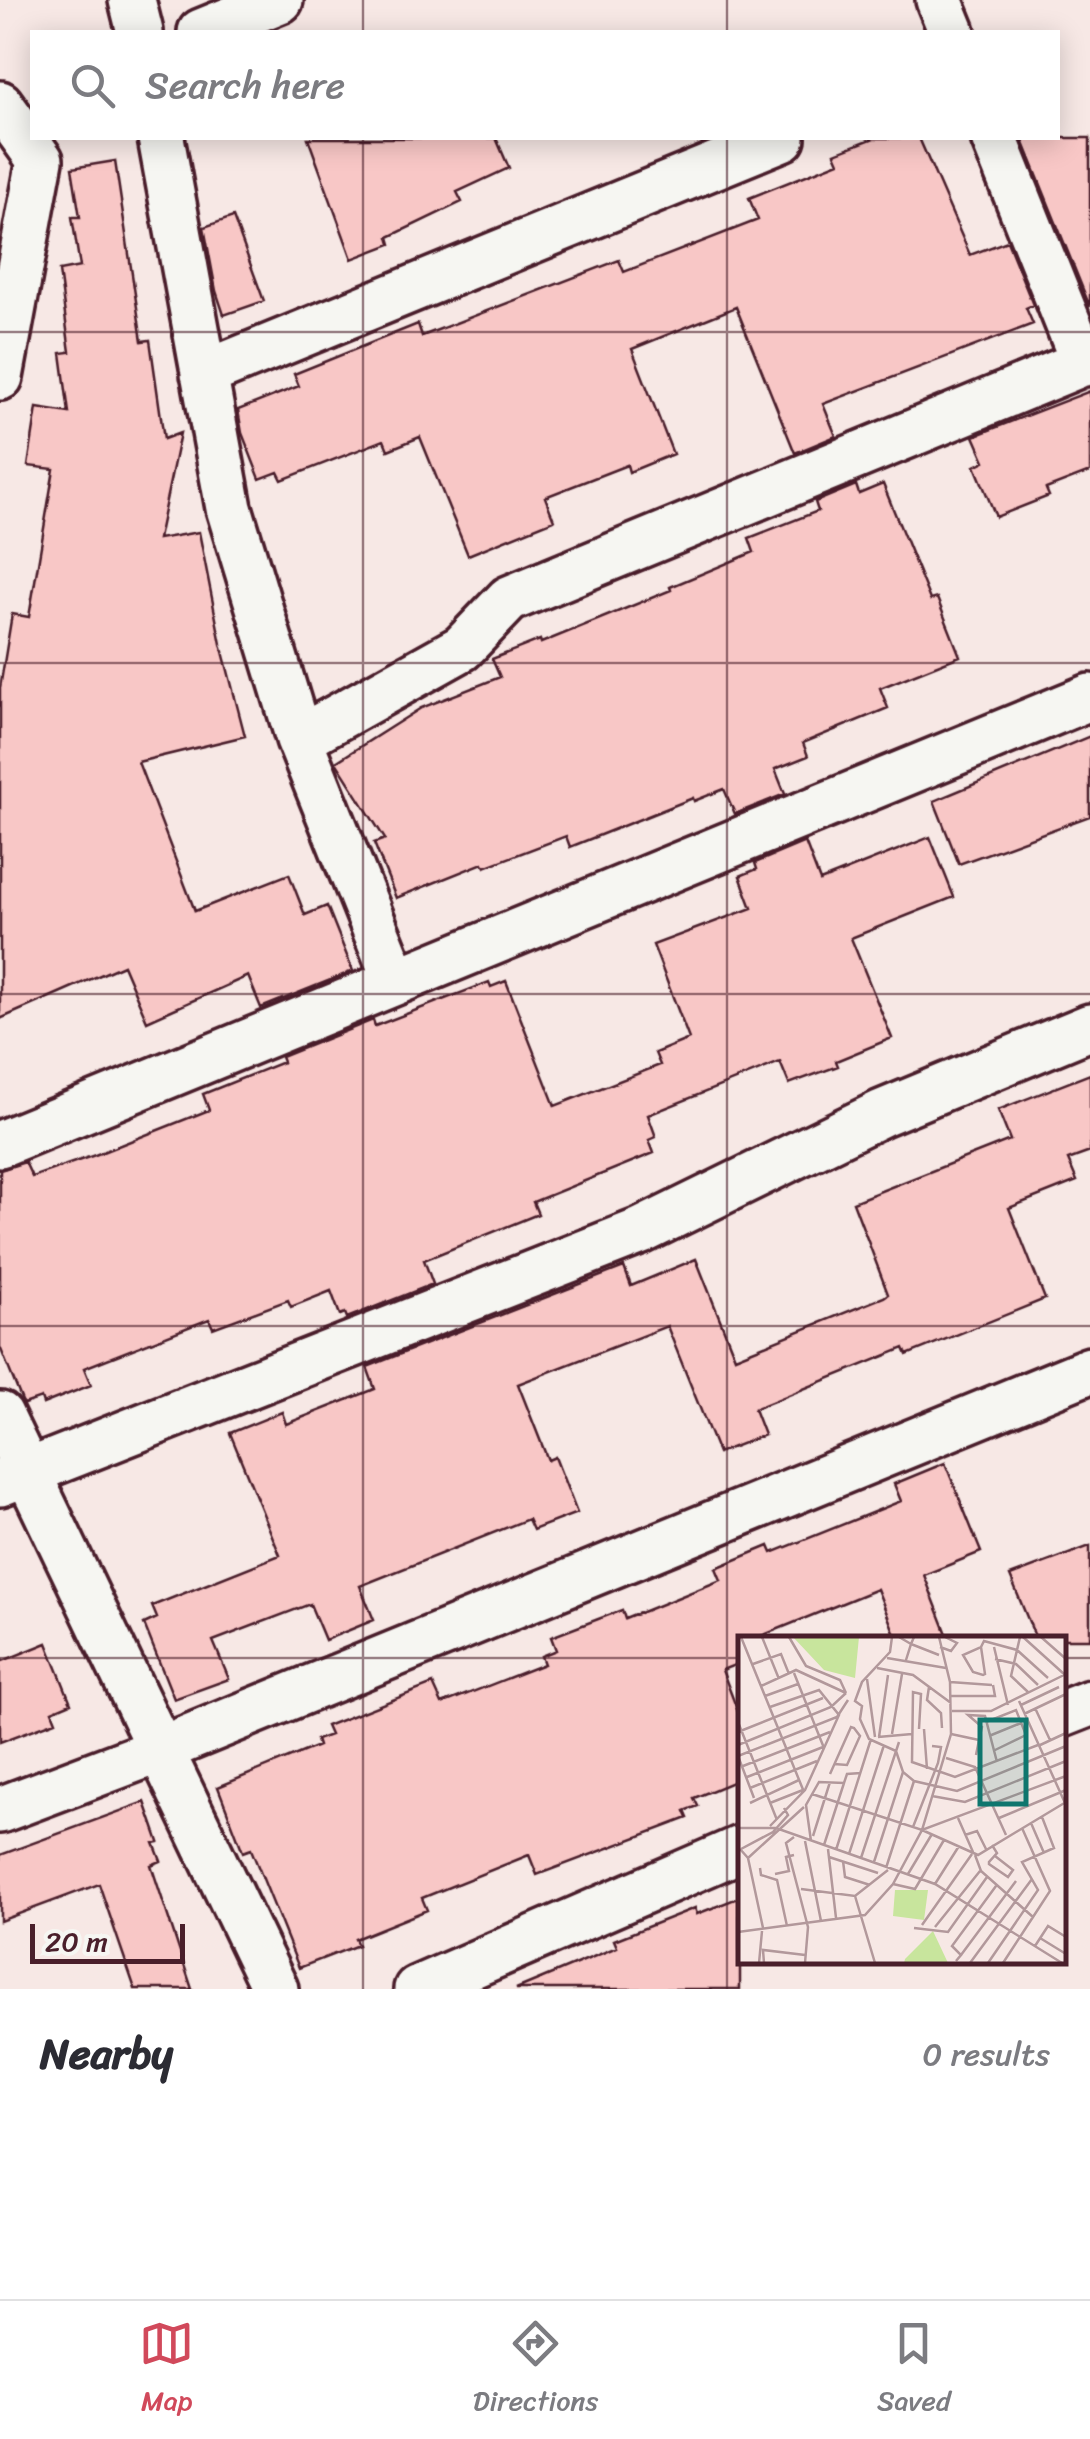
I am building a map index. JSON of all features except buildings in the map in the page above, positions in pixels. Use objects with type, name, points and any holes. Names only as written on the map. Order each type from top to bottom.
[{"type":"street","points":[[132,0],[140,30]]},
{"type":"street","points":[[205,30],[280,0]]},
{"type":"street","points":[[940,0],[951,30]]},
{"type":"street","points":[[0,104],[40,160],[0,377]]},
{"type":"street","points":[[161,140],[229,508],[299,740],[396,980]]},
{"type":"street","points":[[204,374],[777,140]]},
{"type":"street","points":[[299,740],[462,648],[509,600],[1087,361],[995,140]]},
{"type":"street","points":[[0,1144],[1090,697]]},
{"type":"street","points":[[13,1479],[641,1231],[882,1113],[1090,1027]]},
{"type":"street","points":[[0,1810],[160,1750],[1090,1370]]},
{"type":"street","points":[[0,1415],[13,1479],[160,1750],[275,1989]]},
{"type":"street","points":[[1065,1713],[1090,1702]]},
{"type":"street","points":[[417,1989],[738,1851]]}]
